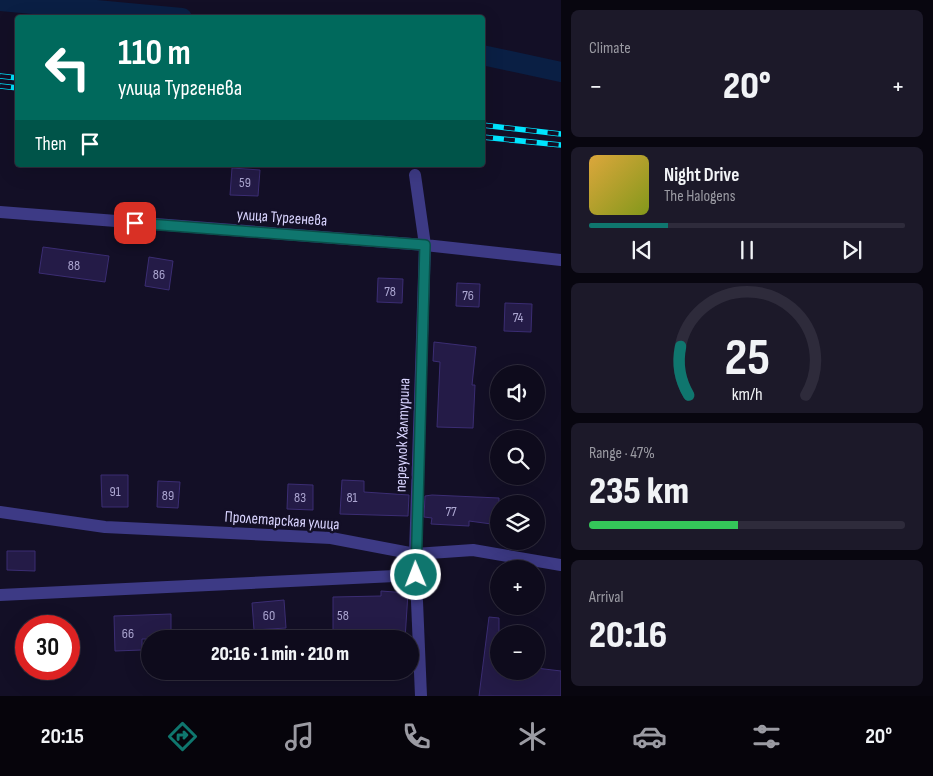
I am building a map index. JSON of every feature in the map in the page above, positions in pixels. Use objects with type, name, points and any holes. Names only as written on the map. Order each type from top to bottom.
[{"type":"street","name":"переулок Халтурина","points":[[414,175],[425,245],[415,554],[421,696]]},
{"type":"street","name":"улица Тургенева","points":[[0,212],[425,245],[560,260]]},
{"type":"street","name":"Пролетарская улица","points":[[0,512],[105,527],[331,538],[415,554],[473,550],[560,565]]},
{"type":"street","points":[[0,595],[416,575]]},
{"type":"building","points":[[232,168],[260,170],[258,196],[230,195]]},
{"type":"building","points":[[43,247],[109,256],[105,282],[39,273]]},
{"type":"building","points":[[149,257],[173,261],[169,290],[145,286]]},
{"type":"building","points":[[378,278],[403,279],[402,303],[377,302]]},
{"type":"building","points":[[457,283],[480,284],[479,307],[456,306]]},
{"type":"building","points":[[505,303],[532,304],[531,332],[504,331]]},
{"type":"building","points":[[434,342],[476,347],[472,385],[475,385],[473,428],[437,427],[440,362],[433,361]]},
{"type":"building","points":[[101,475],[128,475],[128,507],[102,507]]},
{"type":"building","points":[[342,480],[364,481],[364,492],[409,495],[408,516],[340,514]]},
{"type":"building","points":[[158,481],[180,482],[178,508],[157,507]]},
{"type":"building","points":[[288,484],[313,485],[313,510],[287,509]]},
{"type":"building","points":[[425,496],[490,498],[490,524],[469,521],[469,526],[431,524],[432,518],[424,517]]},
{"type":"building","points":[[7,551],[35,551],[35,571],[7,570]]},
{"type":"building","points":[[381,591],[408,593],[406,630],[333,630],[333,597],[381,596]]},
{"type":"building","points":[[284,600],[286,628],[254,630],[252,603]]},
{"type":"building","points":[[171,614],[171,630],[141,630],[141,650],[115,651],[114,616]]},
{"type":"building","points":[[489,617],[499,618],[499,625],[490,625],[490,680],[545,680],[545,669],[561,671],[561,696],[479,696]]},
{"type":"waterway","points":[[0,1],[150,15]]},
{"type":"waterway","points":[[485,56],[561,72]]},
{"type":"railway","points":[[0,76],[15,78]]},
{"type":"railway","points":[[0,86],[15,88]]},
{"type":"railway","points":[[485,125],[561,134]]},
{"type":"railway","points":[[485,137],[561,145]]},
{"type":"route","points":[[135,223],[425,245],[415,554],[416,575]]}]
